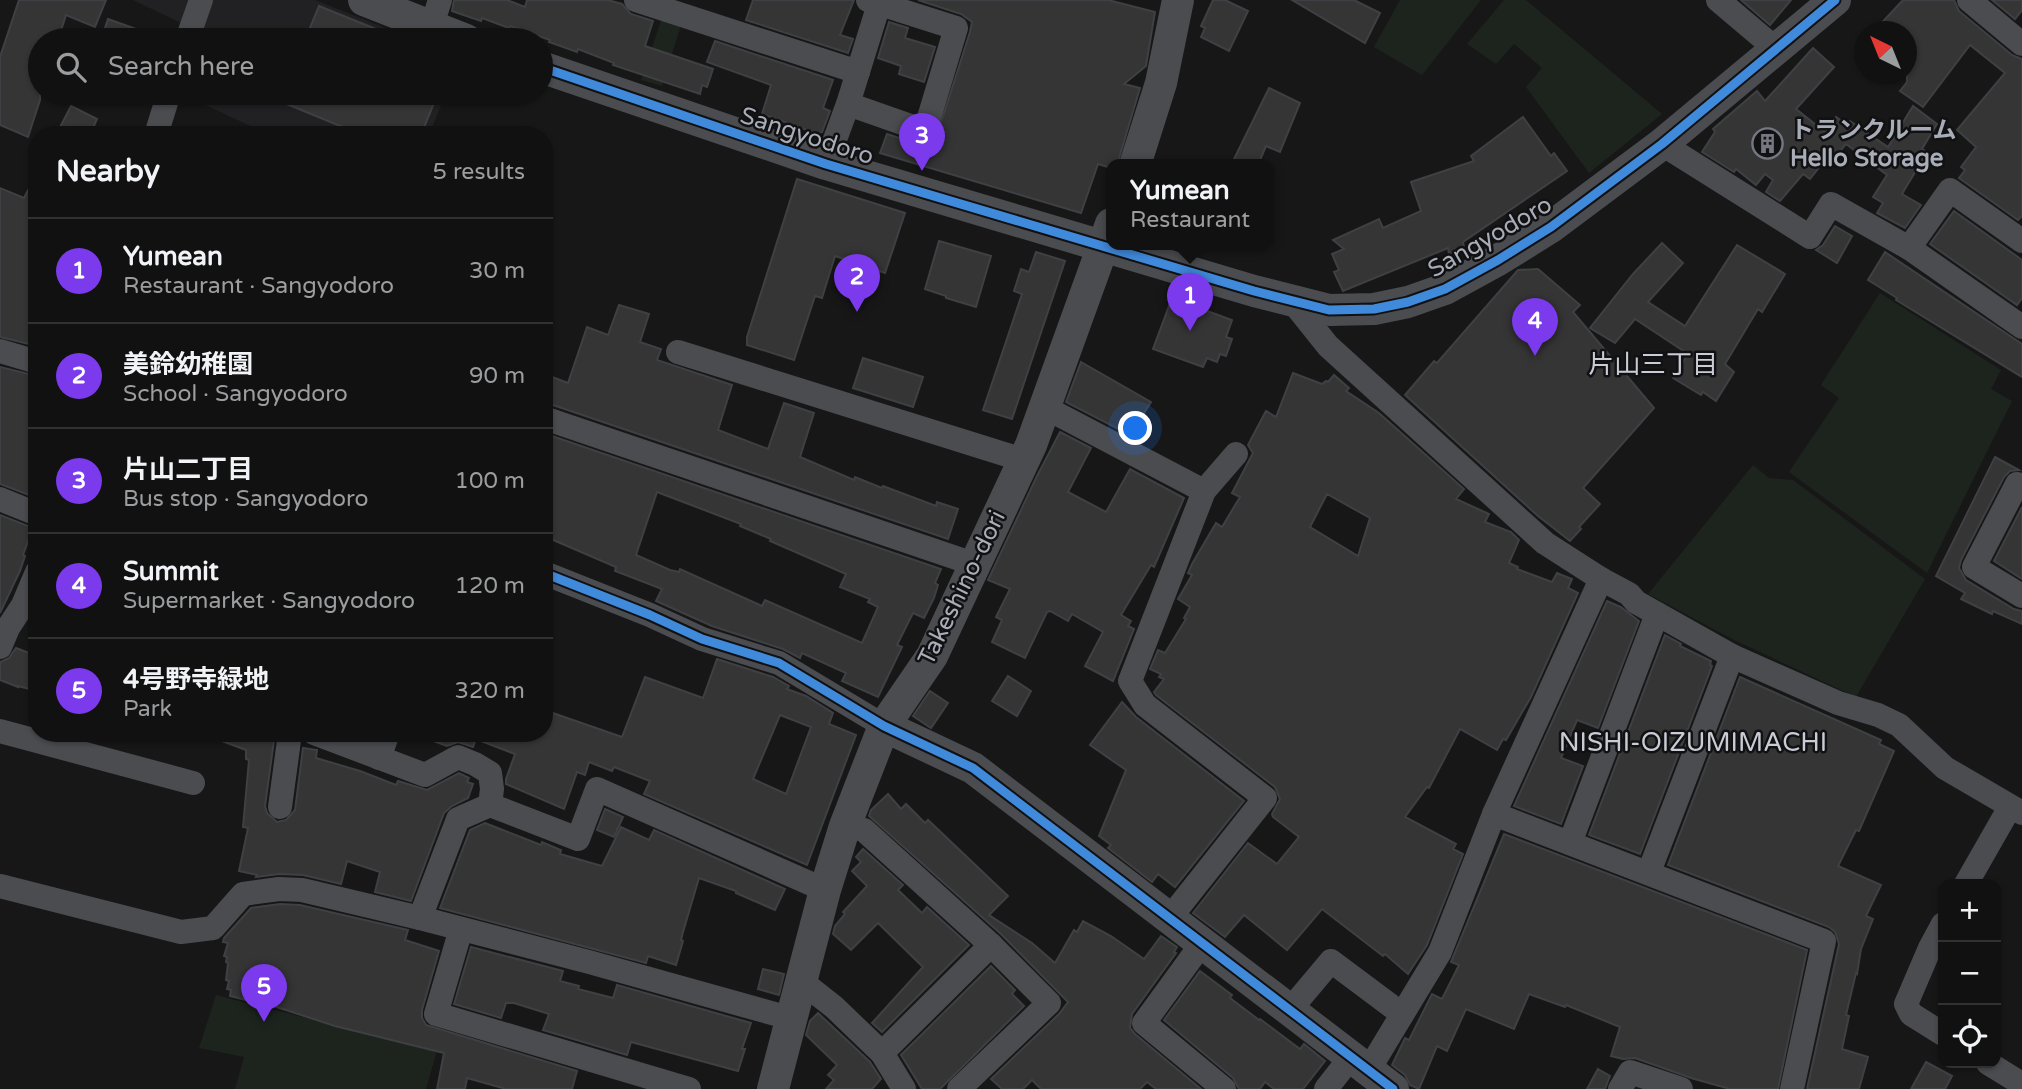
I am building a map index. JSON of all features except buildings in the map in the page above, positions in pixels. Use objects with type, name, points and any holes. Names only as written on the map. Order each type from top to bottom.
[{"type":"street","points":[[191,28],[201,0]]},
{"type":"street","points":[[364,0],[436,14],[452,28]]},
{"type":"street","points":[[636,0],[858,72]]},
{"type":"street","points":[[1137,159],[1161,83],[1178,0]]},
{"type":"street","points":[[1718,0],[1776,49]]},
{"type":"street","name":"Sangyodoro","points":[[1152,250],[1292,300],[1329,310],[1374,309],[1408,302],[1445,289],[1551,227],[1662,144],[1835,0]]},
{"type":"street","points":[[1969,0],[2022,44]]},
{"type":"street","points":[[826,164],[858,72],[874,2],[956,28],[925,131],[848,104]]},
{"type":"street","name":"Sangyodoro","points":[[553,70],[826,164],[1106,234]]},
{"type":"street","points":[[159,126],[165,105]]},
{"type":"street","points":[[1662,144],[1810,237],[1831,204],[1909,248],[2022,327]]},
{"type":"street","points":[[1909,248],[1950,190],[2022,241]]},
{"type":"street","name":"Takeshino-dori","points":[[773,1089],[825,890],[845,826],[884,726],[932,656],[1024,460],[1046,408],[1106,237]]},
{"type":"street","points":[[1292,300],[1328,346],[1545,543],[1629,594],[1636,602],[1732,656],[1838,704],[1878,715],[1899,725],[1945,768],[2019,812],[1970,879]]},
{"type":"street","points":[[0,351],[28,359]]},
{"type":"street","points":[[678,352],[1024,460]]},
{"type":"street","points":[[1046,408],[1205,491]]},
{"type":"street","points":[[553,421],[974,564]]},
{"type":"street","points":[[1170,919],[1265,798],[1144,705],[1130,681],[1205,491],[1236,454]]},
{"type":"street","points":[[2022,487],[2017,484],[1974,567],[2022,596]]},
{"type":"street","points":[[0,499],[28,510]]},
{"type":"street","points":[[553,576],[702,639],[779,663],[884,726],[973,768],[1393,1089]]},
{"type":"street","points":[[1326,1089],[1360,1064],[1402,1014],[1440,952],[1494,814],[1601,579]]},
{"type":"street","points":[[3,633],[28,610]]},
{"type":"street","points":[[1570,843],[1657,614]]},
{"type":"street","points":[[1649,872],[1732,656]]},
{"type":"street","points":[[0,731],[28,739]]},
{"type":"street","points":[[41,742],[193,783]]},
{"type":"street","points":[[280,807],[289,742]]},
{"type":"street","points":[[337,742],[425,775],[458,757],[475,764],[490,774],[490,805]]},
{"type":"street","points":[[379,758],[385,742]]},
{"type":"street","points":[[420,918],[458,819],[490,805],[578,839],[597,789],[825,890]]},
{"type":"street","points":[[1494,814],[1824,941],[1791,1089]]},
{"type":"street","points":[[845,826],[864,830],[1049,1003],[959,1089]]},
{"type":"street","points":[[0,886],[181,932],[213,928],[243,894],[279,889],[302,890],[420,918],[793,1019]]},
{"type":"street","points":[[461,929],[436,1014],[689,1089]]},
{"type":"street","points":[[1938,933],[1906,1004],[1911,1014],[1938,1031]]},
{"type":"street","points":[[1203,942],[1144,1023],[1224,1089]]},
{"type":"street","points":[[882,1053],[991,946]]},
{"type":"street","points":[[1289,1012],[1331,961],[1402,1014]]},
{"type":"street","points":[[801,981],[834,1007],[882,1053],[904,1089]]},
{"type":"street","points":[[1996,1068],[2022,1084]]},
{"type":"street","points":[[1620,1089],[1630,1072],[1681,1089]]},
{"type":"shaded area","points":[[133,0],[190,0],[183,24]]},
{"type":"shaded area","points":[[211,0],[315,0],[386,28],[201,28]]},
{"type":"shaded area","points":[[1400,0],[1481,0],[1422,75],[1374,47]]},
{"type":"shaded area","points":[[1504,0],[1526,0],[1662,114],[1589,173],[1526,87],[1542,68],[1514,44],[1496,64],[1467,44]]},
{"type":"shaded area","points":[[662,18],[681,25],[662,86],[641,80]]},
{"type":"shaded area","points":[[205,105],[441,105],[433,126],[250,126]]},
{"type":"shaded area","points":[[1880,293],[2001,370],[1991,389],[2012,401],[1927,573],[1789,472],[1839,398],[1821,385]]},
{"type":"shaded area","points":[[1753,465],[1769,478],[1793,480],[1925,579],[1856,697],[1732,639],[1648,594]]},
{"type":"shaded area","points":[[216,995],[437,1051],[426,1089],[235,1089],[244,1057],[199,1048]]},
{"type":"cycle path","points":[[1116,250],[1329,310],[1374,309],[1408,302],[1445,289],[1551,227],[1662,144],[1835,0]]},
{"type":"cycle path","points":[[553,71],[826,164],[1106,247]]},
{"type":"cycle path","points":[[553,577],[702,639],[779,663],[884,726],[973,768],[1393,1089]]},
{"type":"place","name":"トランクルーム Hello Storage","points":[[1767,144]]},
{"type":"place","name":"片山二丁目","points":[[922,171]]},
{"type":"place","name":"美鈴幼稚園","points":[[857,312]]},
{"type":"place","name":"Yumean","points":[[1190,331]]},
{"type":"place","name":"Summit","points":[[1535,356]]},
{"type":"place","name":"4号野寺緑地","points":[[264,1022]]},
{"type":"district","name":"片山三丁目","points":[[1653,364]]},
{"type":"district","name":"NISHI-OIZUMIMACHI","points":[[1693,742]]}]
